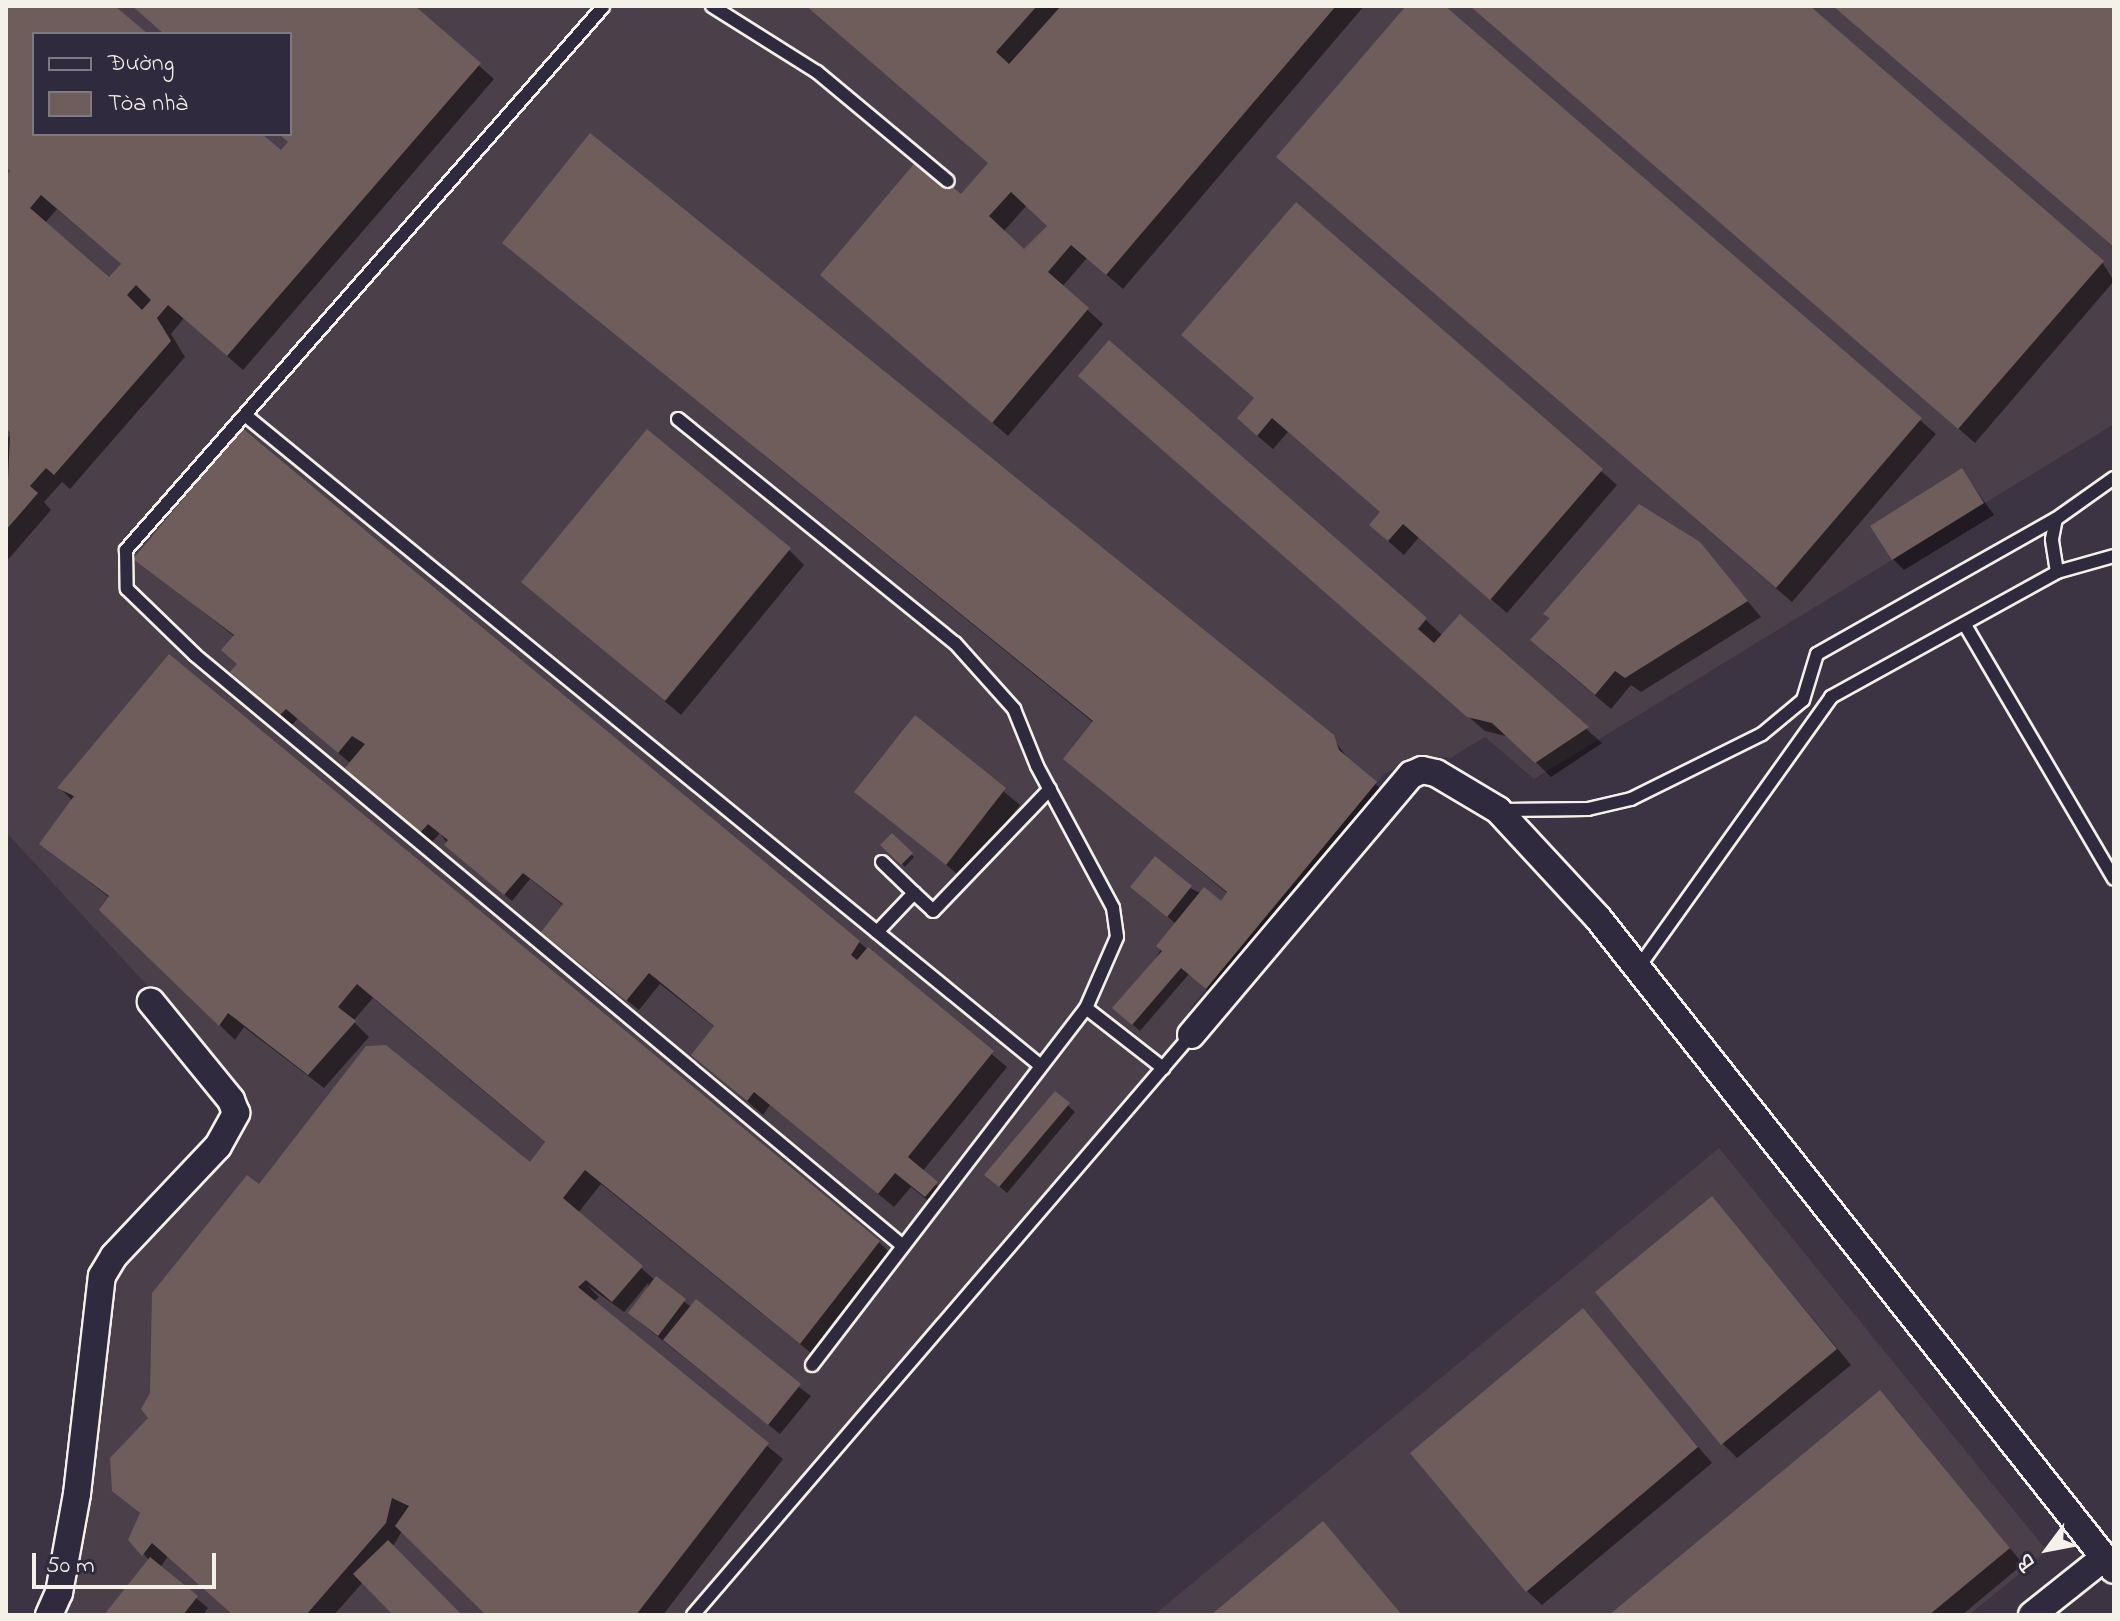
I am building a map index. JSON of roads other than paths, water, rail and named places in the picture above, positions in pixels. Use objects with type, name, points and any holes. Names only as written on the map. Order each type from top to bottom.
[{"type":"street","points":[[1191,1035],[1411,775],[1422,770],[1436,773],[1498,810],[1638,968],[2109,1564],[2032,1615]]},
{"type":"street","points":[[49,1615],[59,1593],[77,1494],[102,1276],[114,1256],[218,1146],[236,1113],[231,1100],[151,1002]]},
{"type":"lane","points":[[604,6],[126,550],[127,589],[195,655],[903,1246]]},
{"type":"lane","points":[[712,6],[817,72],[948,181]]},
{"type":"lane","points":[[245,415],[1041,1066]]},
{"type":"lane","points":[[678,419],[955,643],[1014,709],[1050,789],[1113,908],[1117,937],[1086,1008],[812,1365]]},
{"type":"lane","points":[[1498,810],[1588,809],[1631,799],[1762,734],[1803,700],[1817,654],[2056,519],[2114,478]]},
{"type":"lane","points":[[2056,519],[2052,528],[2057,572]]},
{"type":"lane","points":[[1638,968],[1831,697],[2057,572],[2114,556]]},
{"type":"lane","points":[[1965,625],[2114,879]]},
{"type":"lane","points":[[882,862],[933,911],[1050,789]]},
{"type":"lane","points":[[877,932],[914,893]]},
{"type":"lane","points":[[1086,1008],[1163,1068]]},
{"type":"lane","points":[[693,1615],[1191,1035]]}]
